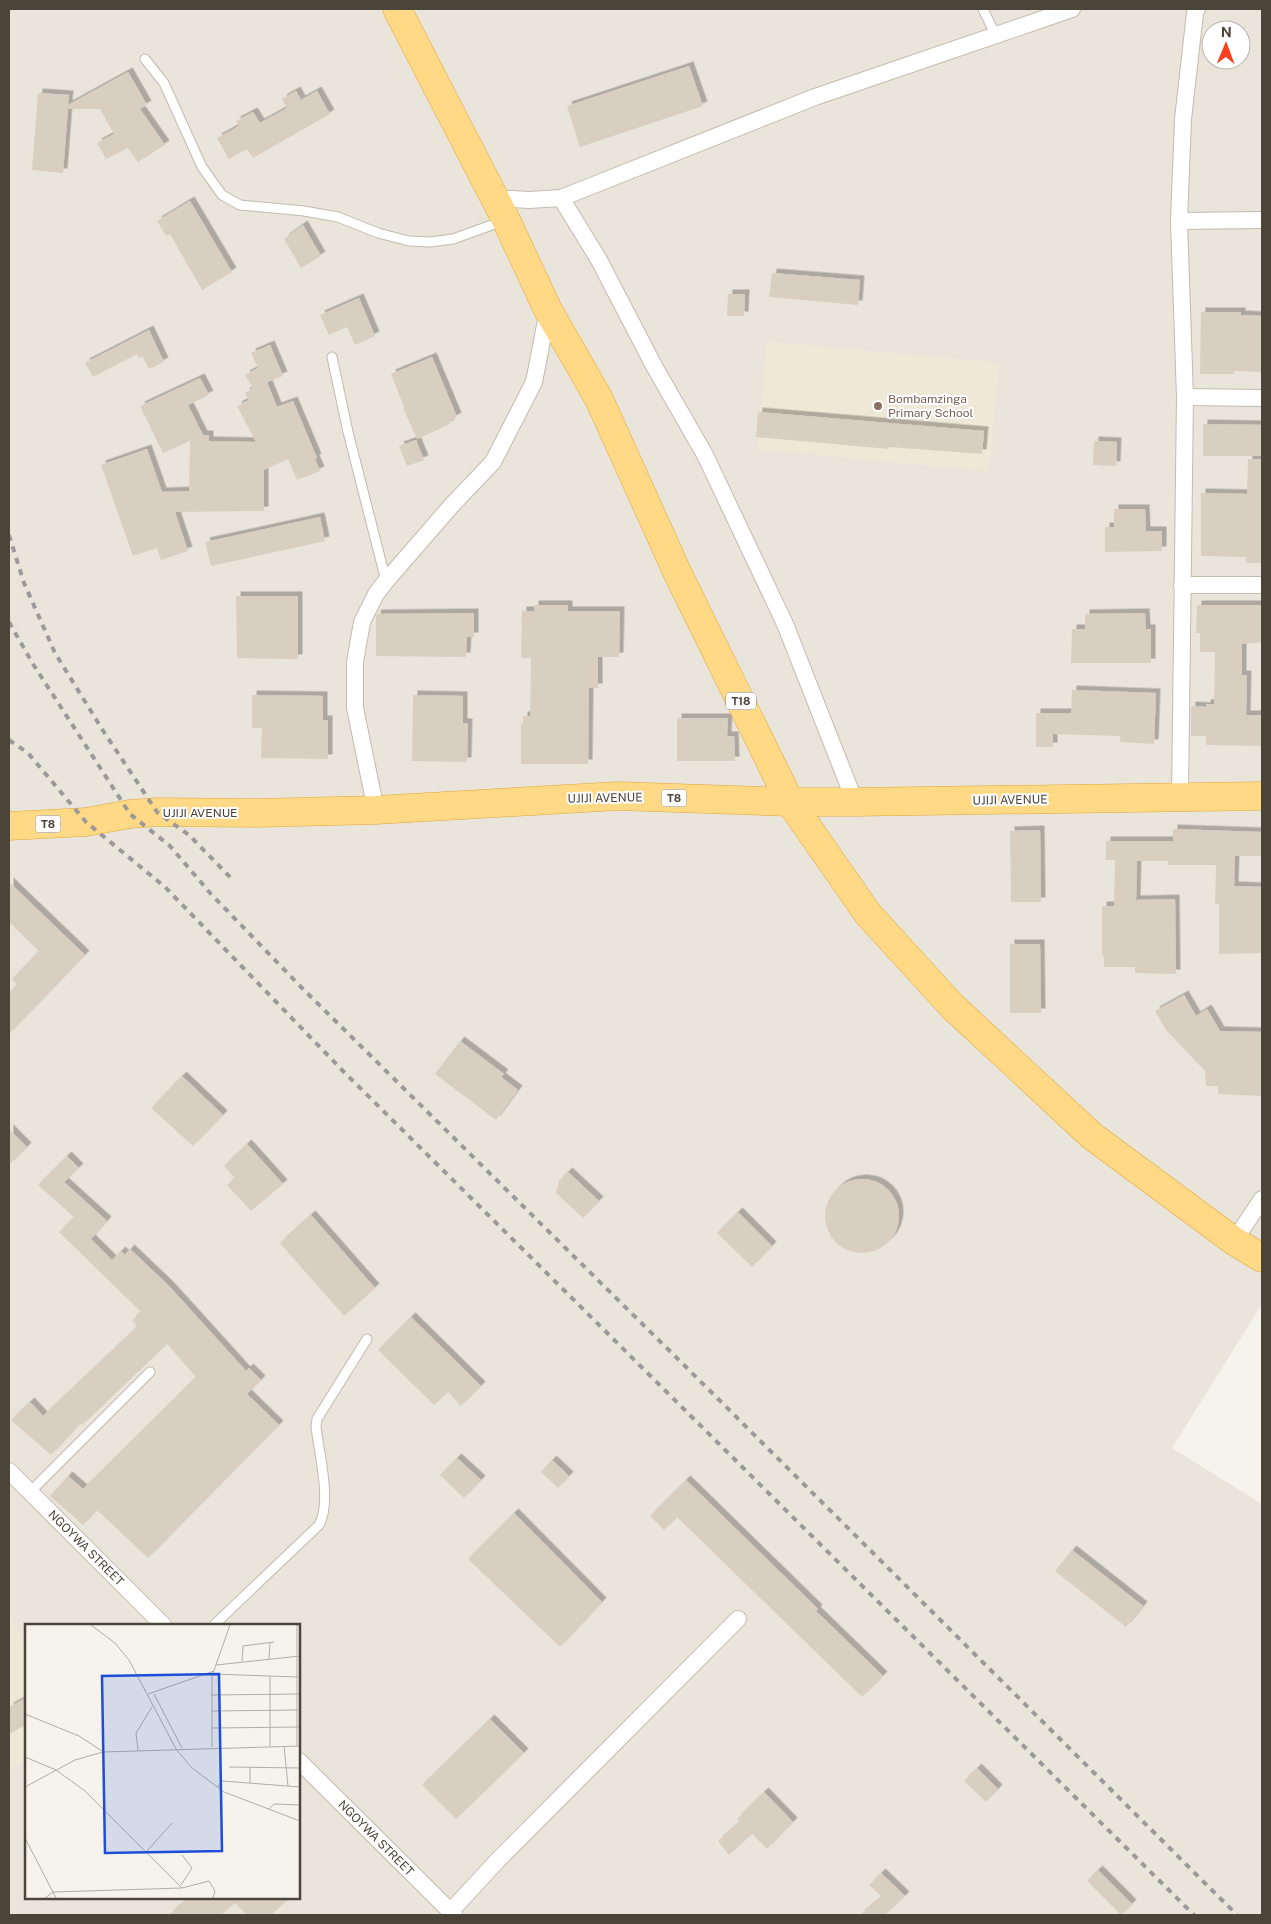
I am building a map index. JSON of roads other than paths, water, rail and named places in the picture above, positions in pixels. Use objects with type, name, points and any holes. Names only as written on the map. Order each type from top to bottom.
[{"type":"highway","name":"T18","points":[[397,9],[500,209],[548,310],[598,399],[678,574],[790,802],[868,914],[952,1006],[1092,1136],[1234,1241],[1262,1258]]},
{"type":"highway","name":"UJIJI AVENUE","points":[[9,826],[86,822],[130,814],[157,812],[257,813],[376,810],[618,796],[790,802],[1262,796]]},
{"type":"street","points":[[500,209],[530,200],[561,198],[815,97],[1072,9]]},
{"type":"street","points":[[1180,797],[1184,397],[1179,220],[1183,119],[1197,9]]},
{"type":"street","points":[[561,198],[599,260],[654,366],[705,455],[785,624],[855,802]]},
{"type":"street","points":[[1179,220],[1262,220]]},
{"type":"street","points":[[376,810],[355,708],[355,662],[362,622],[376,594],[386,580],[493,462],[534,382],[548,310]]},
{"type":"street","points":[[1184,397],[1262,398]]},
{"type":"street","points":[[1182,585],[1262,585]]},
{"type":"street","points":[[1234,1241],[1262,1200]]},
{"type":"street","name":"NGOYWA STREET","points":[[9,1471],[162,1624]]},
{"type":"street","points":[[452,1914],[497,1860],[738,1619]]},
{"type":"street","name":"NGOYWA STREET","points":[[300,1762],[452,1914]]},
{"type":"lane","points":[[983,9],[995,34]]},
{"type":"lane","points":[[145,59],[164,83],[202,167],[222,195],[240,206],[304,211],[338,218],[378,234],[409,241],[430,242],[452,239],[500,209]]},
{"type":"lane","points":[[332,357],[348,432],[386,580]]},
{"type":"lane","points":[[215,1624],[319,1525],[323,1519],[326,1503],[316,1427],[317,1419],[367,1339]]},
{"type":"lane","points":[[30,1492],[150,1372]]},
{"type":"railway","points":[[9,535],[24,583],[55,653],[102,729],[157,812],[189,835],[232,879]]},
{"type":"railway","points":[[9,622],[33,664],[130,814],[170,846],[211,894],[302,988],[1237,1915]]},
{"type":"railway","points":[[9,740],[28,753],[86,822],[165,887],[343,1071],[1194,1915]]},
{"type":"place","name":"Bombamzinga Primary School","points":[[878,406]]}]
